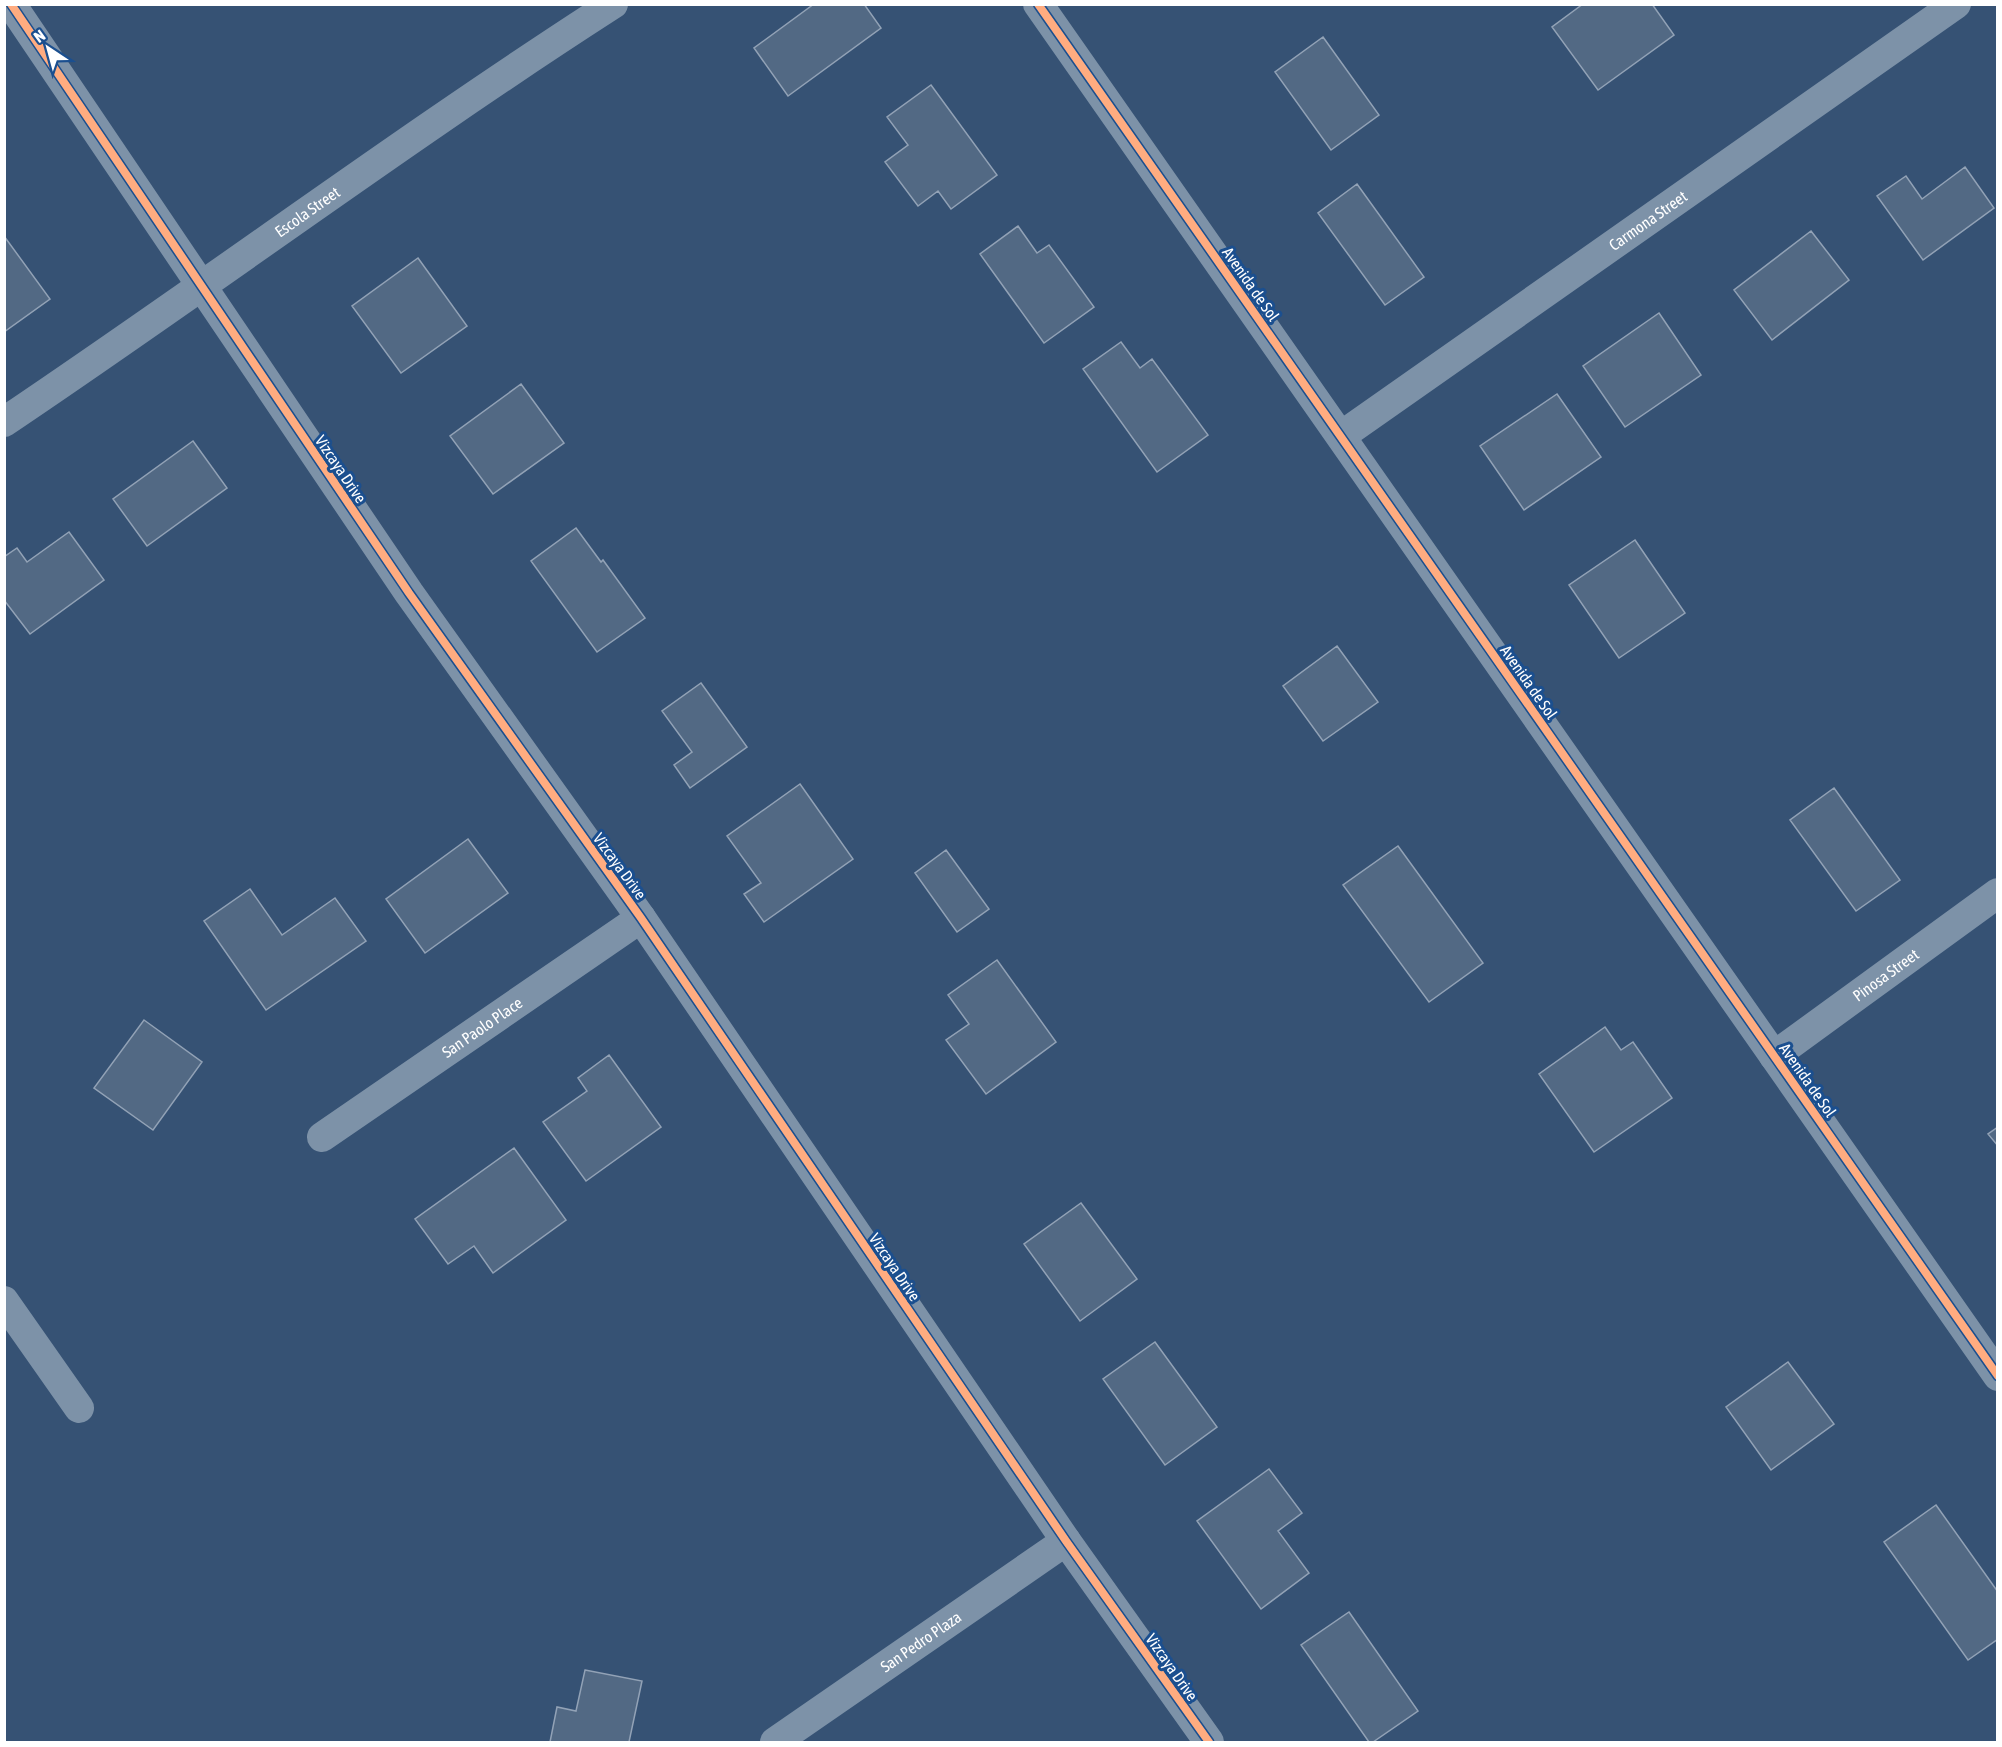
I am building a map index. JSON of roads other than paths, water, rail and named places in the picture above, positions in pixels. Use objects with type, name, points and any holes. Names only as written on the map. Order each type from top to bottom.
[{"type":"street","name":"Vizcaya Drive","points":[[11,4],[409,593],[641,918],[1066,1541],[1209,1743]]},
{"type":"street","name":"Escola Street","points":[[4,422],[202,287],[513,69],[613,4]]},
{"type":"street","name":"Avenida de Sol","points":[[1038,4],[1998,1376]]},
{"type":"street","name":"Carmona Street","points":[[1341,436],[1956,4]]},
{"type":"street","name":"Pinosa Street","points":[[1774,1056],[1998,893]]},
{"type":"street","name":"San Paolo Place","points":[[322,1137],[641,918]]},
{"type":"street","points":[[4,1301],[79,1408]]},
{"type":"street","name":"San Pedro Plaza","points":[[775,1743],[1066,1541]]}]
